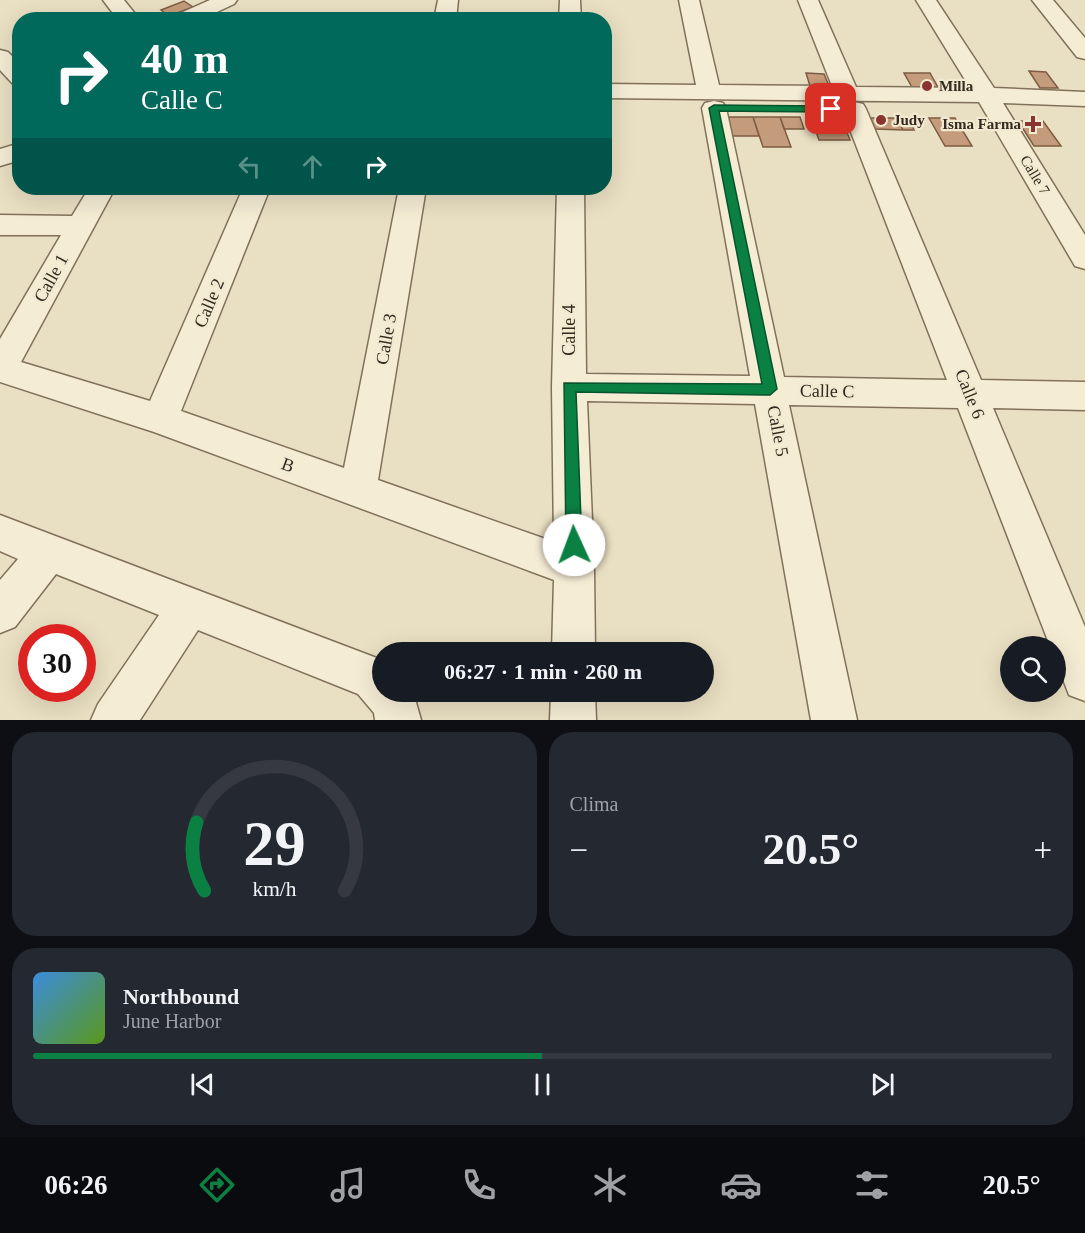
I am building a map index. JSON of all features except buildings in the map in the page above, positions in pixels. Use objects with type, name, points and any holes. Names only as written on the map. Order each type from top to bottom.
[{"type":"street","points":[[199,12],[227,0]]},
{"type":"street","name":"Calle 5","points":[[688,0],[711,100],[770,389],[834,720]]},
{"type":"street","name":"Calle 6","points":[[808,0],[1085,679]]},
{"type":"street","name":"Calle 7","points":[[926,0],[992,103],[1085,260]]},
{"type":"street","points":[[1042,0],[1085,52]]},
{"type":"street","points":[[0,57],[12,70]]},
{"type":"street","points":[[612,92],[711,100]]},
{"type":"street","points":[[612,106],[711,100],[992,103],[1085,99]]},
{"type":"street","points":[[992,103],[1085,112]]},
{"type":"street","name":"Calle 1","points":[[0,369],[98,195]]},
{"type":"street","name":"Calle 2","points":[[160,419],[254,195]]},
{"type":"street","name":"Calle 3","points":[[358,490],[412,195]]},
{"type":"street","name":"Calle 4","points":[[570,195],[569,387],[574,568],[573,642]]},
{"type":"street","points":[[0,225],[79,226]]},
{"type":"street","name":"B","points":[[0,369],[160,419],[574,568]]},
{"type":"street","name":"Calle C","points":[[569,387],[1085,396]]},
{"type":"street","points":[[0,533],[372,678]]},
{"type":"street","points":[[0,612],[49,552]]},
{"type":"street","points":[[114,720],[190,606]]},
{"type":"street","points":[[395,702],[398,720]]},
{"type":"street","points":[[573,702],[573,720]]},
{"type":"place","name":"Milla","points":[[927,86]]},
{"type":"place","name":"Judy","points":[[881,120]]},
{"type":"place","name":"Isma Farma","points":[[1033,124]]},
{"type":"route","points":[[574,545],[569,387],[770,389],[714,108],[831,109]]}]
